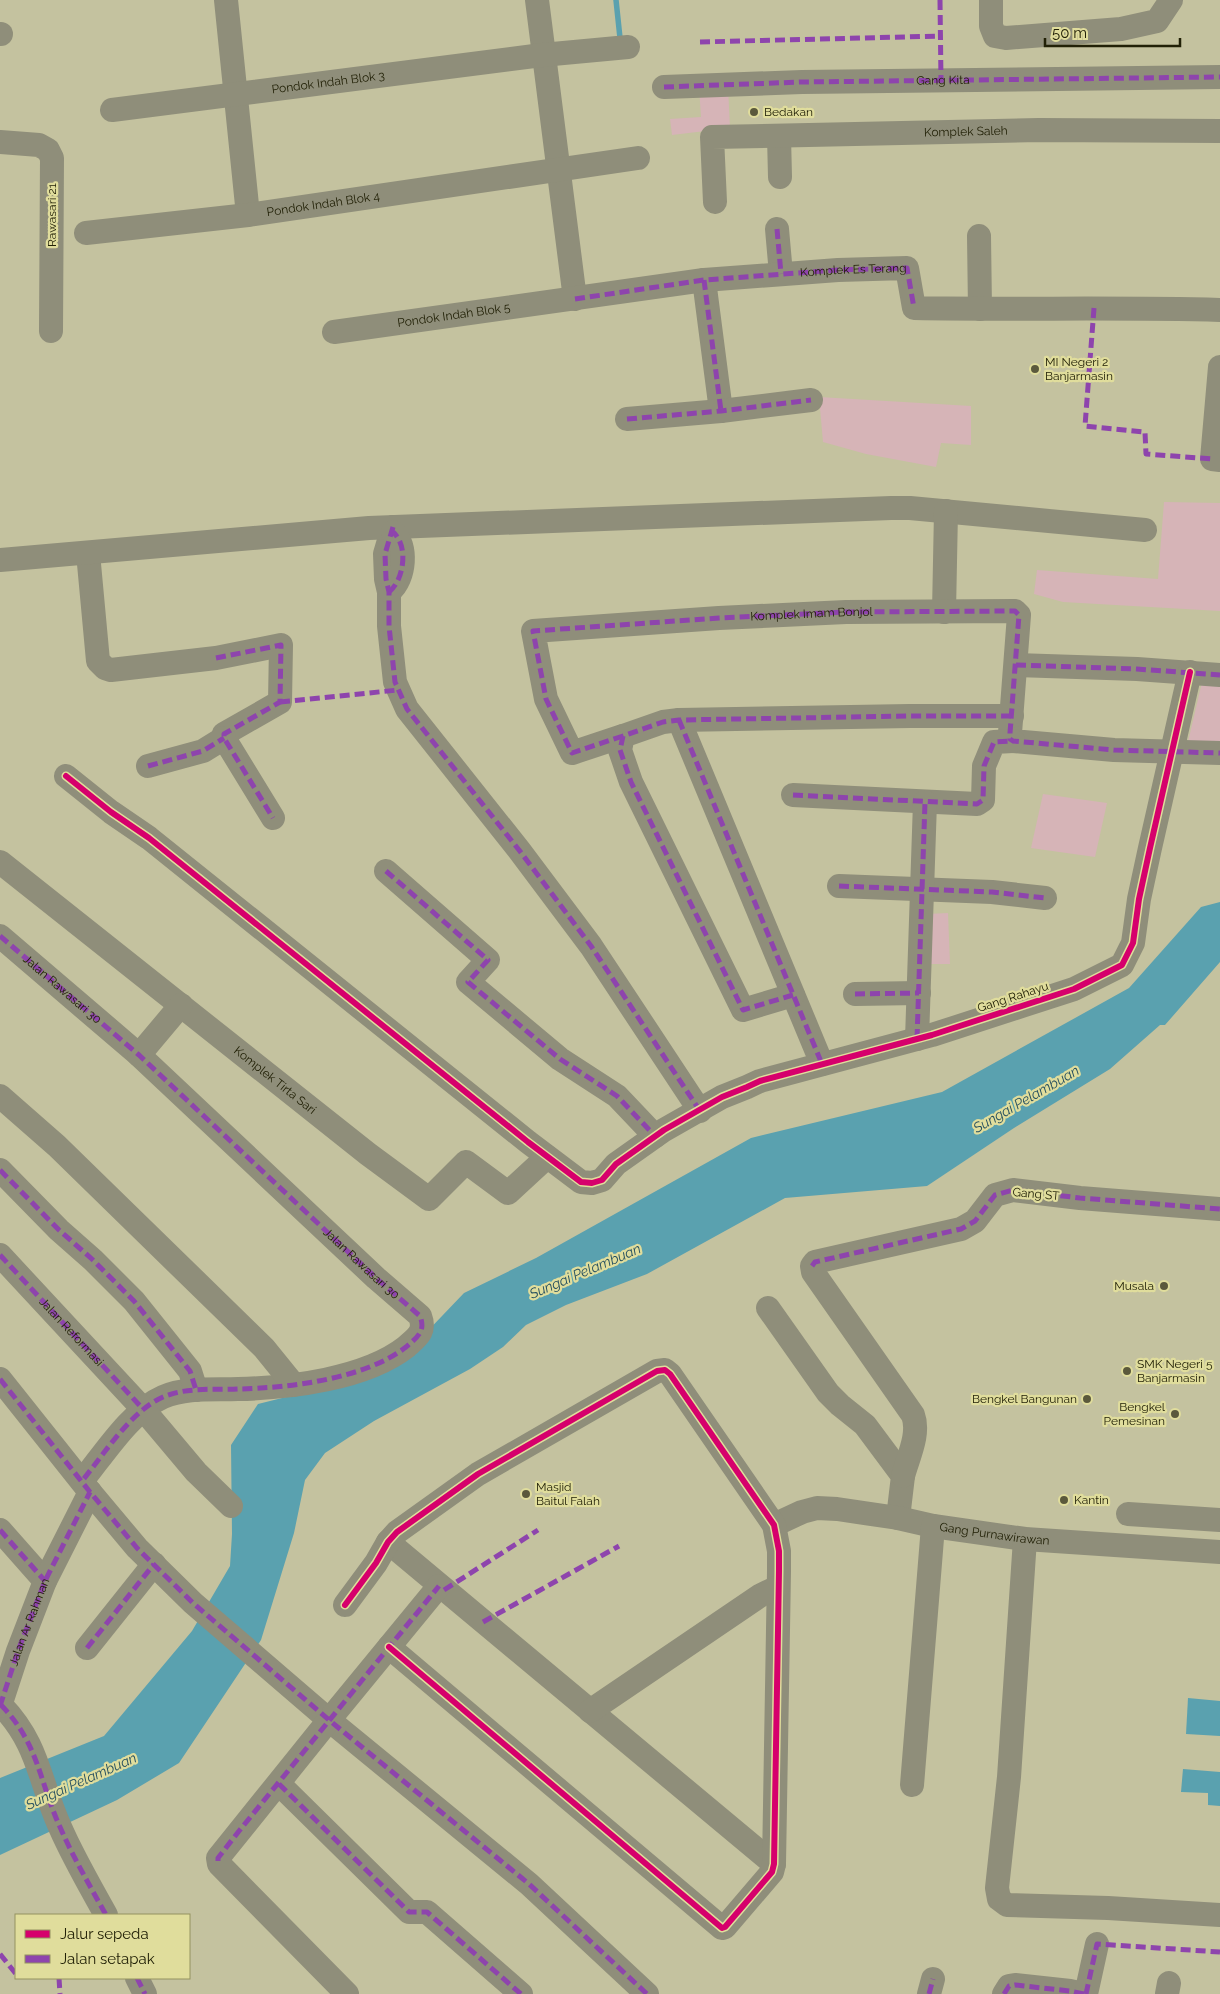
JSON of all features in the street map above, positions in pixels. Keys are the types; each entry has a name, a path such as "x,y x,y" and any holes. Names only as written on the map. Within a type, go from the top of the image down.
{"street":[{"path":"226,0 248,215"},
{"path":"536,0 575,299"},
{"path":"991,0 991,26 995,36 1006,38 1121,29 1157,21 1171,0"},
{"name":"Pondok Indah Blok 3","path":"112,110 542,55 628,47"},
{"name":"Gang Kita","path":"664,87 792,83 1220,77"},
{"name":"Komplek Saleh","path":"715,202 712,137 1039,130 1220,131"},
{"path":"779,136 780,177"},
{"name":"Rawasari 21","path":"0,142 39,145 48,150 52,158 51,331"},
{"name":"Pondok Indah Blok 4","path":"86,233 248,215 638,158"},
{"path":"777,229 781,274"},
{"path":"979,236 980,309"},
{"name":"Komplek Es Terang","path":"575,299 704,280 906,268 914,308 1107,307 1220,310"},
{"path":"704,280 721,411"},
{"name":"Pondok Indah Blok 5","path":"334,332 575,299"},
{"path":"1220,367 1212,459 1220,460"},
{"path":"626,418 721,411 811,400"},
{"path":"0,560 393,530 891,508 946,511 1146,530"},
{"path":"944,612 946,511"},
{"path":"393,530 387,543 385,554 386,579 389,592 389,626 395,682 407,709 519,850 591,946 700,1111"},
{"path":"88,553 98,661 105,668 111,670 216,658 281,644 280,702 224,734 224,738 203,751 148,766"},
{"name":"Komplek Imam Bonjol","path":"623,736 572,753 546,699 533,631 728,617 846,612 1017,612 1019,614 1016,665"},
{"path":"1013,742 1010,739 1010,733 1016,665 1190,672 1220,675"},
{"name":"Gang Rahayu","path":"66,776 111,812 165,850 547,1157 581,1182 592,1183 602,1180 616,1164 655,1136 722,1097 760,1081 917,1039 1074,989 1122,964 1133,943 1141,891 1190,672"},
{"path":"793,995 743,1010 631,782 620,750 623,736 663,722 679,720 1012,716"},
{"path":"679,720 822,1064"},
{"path":"224,738 273,818"},
{"path":"792,795 981,803 984,795 984,766 994,742 1114,750 1220,753"},
{"path":"917,1039 925,802"},
{"name":"Komplek Tirta Sari","path":"0,862 368,1154 429,1199 466,1162 508,1193 547,1157"},
{"path":"386,871 488,960 468,982 560,1059 617,1096 655,1136"},
{"path":"840,886 992,892 1045,898"},
{"name":"Jalan Rawasari 30","path":"0,936 139,1055 420,1316 423,1324 419,1336 403,1349 384,1360 340,1377 263,1389 196,1390 163,1397 143,1409 122,1431 86,1486"},
{"path":"855,994 919,993"},
{"path":"139,1055 181,1005"},
{"path":"0,1096 57,1146 264,1348 294,1385"},
{"path":"0,1170 59,1230 93,1260 134,1301 190,1371 196,1390"},
{"name":"Gang ST","path":"903,1476 916,1432 916,1423 813,1272 812,1266 815,1262 961,1229 980,1216 994,1196 1012,1190 1080,1198 1220,1209"},
{"name":"Jalan Reformasi","path":"0,1255 143,1409 196,1472 231,1506"},
{"path":"768,1308 828,1393 865,1426 903,1476 898,1518"},
{"path":"346,1605 376,1563 388,1542 398,1532 478,1474 661,1370 670,1374 674,1377 774,1525 779,1551 774,1864 768,1878 725,1927 722,1928 389,1647"},
{"path":"0,1379 137,1548 193,1603 329,1720 529,1884 647,1994"},
{"name":"Jalan Ar Rahman","path":"86,1486 45,1581 18,1651 0,1706 20,1728 36,1760 56,1817 105,1914"},
{"name":"Gang Purnawirawan","path":"774,1525 794,1514 818,1508 837,1509 898,1518 933,1526 1025,1539 1220,1552"},
{"path":"1128,1514 1220,1520"},
{"path":"912,1785 933,1526"},
{"path":"0,1530 45,1581"},
{"path":"1025,1539 1009,1778 997,1888 999,1899 1007,1905 1108,1908 1220,1915"},
{"path":"388,1542 774,1864"},
{"path":"87,1648 154,1564"},
{"path":"339,1991 218,1861 218,1858 439,1586"},
{"path":"590,1711 761,1595 778,1587"},
{"path":"279,1784 409,1912 427,1912 521,1994"},
{"path":"1004,1994 1009,1986 1015,1985 1070,1990 1085,1994 1097,1944"},
{"path":"138,1979 146,1994"}],"shaded area":[{"path":"728,86 730,128 672,135 670,119 701,117 699,87"},
{"path":"819,397 971,406 971,445 941,443 936,467 866,454 823,442"},
{"path":"1164,502 1220,503 1220,611 1063,602 1034,594 1037,570 1158,579"},
{"path":"1203,678 1220,680 1220,747 1187,746"},
{"path":"1043,794 1107,803 1095,857 1031,848"},
{"path":"948,913 950,964 926,964 927,914"}],"water":[{"name":"Sungai Pelambuan","path":"1220,902 1220,962 1165,1025 1160,1025 1110,1069 1014,1128 927,1186 785,1198 647,1274 566,1305 526,1325 503,1347 470,1369 374,1421 325,1453 305,1480 294,1533 261,1640 179,1763 117,1800 0,1855 0,1778 104,1736 192,1631 230,1566 232,1534 231,1445 258,1404 294,1395 420,1339 464,1293 536,1258 751,1138 942,1092 1129,988 1201,907"},
{"path":"1188,1698 1220,1701 1220,1736 1186,1734"},
{"path":"1183,1769 1220,1772 1220,1806 1208,1805 1208,1793 1181,1792"}],"waterway":[{"path":"616,0 620,38"}],"marked path":[{"path":"940,0 941,81"},
{"path":"700,42 940,36"},
{"path":"664,87 802,82 1220,77"},
{"path":"777,229 781,274"},
{"path":"575,299 704,280 838,270 907,268 914,308"},
{"path":"704,280 721,411"},
{"path":"1094,308 1085,426 1145,432 1146,454 1212,459"},
{"path":"627,419 721,411 811,400"},
{"path":"393,527 385,554 386,579 389,592 389,626 395,682 407,709 519,850 591,946 700,1111"},
{"path":"389,592 398,580 403,563 401,546 393,532"},
{"path":"623,736 572,753 546,699 533,631 719,618 846,612 1015,611 1019,615 1010,739 1013,741 1114,750 1220,753"},
{"path":"216,658 281,645 280,702 224,734 224,738 273,818"},
{"path":"1016,665 1137,669 1220,675"},
{"path":"280,702 398,690"},
{"path":"793,995 743,1010 631,782 620,750 623,736 663,722 679,720 1012,716"},
{"path":"679,720 822,1064"},
{"path":"148,766 203,751 224,738"},
{"path":"793,795 977,804 983,800 984,766 994,742 1013,741"},
{"path":"917,1039 925,802"},
{"path":"386,871 488,960 468,982 560,1059 617,1096 655,1136"},
{"path":"839,886 992,892 1045,898"},
{"path":"0,936 139,1055 376,1278 420,1316 422,1322 419,1334 406,1347 370,1367 348,1374 326,1380 280,1387 191,1390 163,1397 140,1412 129,1423 82,1481"},
{"path":"855,994 919,993"},
{"path":"0,1170 59,1230 93,1260 134,1301 190,1371 196,1390"},
{"path":"812,1266 815,1262 961,1229 975,1221 995,1195 1013,1190 1080,1198 1220,1209"},
{"path":"0,1255 143,1409"},
{"path":"0,1379 137,1548 193,1603 329,1720 529,1884 647,1994"},
{"path":"0,1706 18,1651 45,1581 90,1492"},
{"path":"0,1530 45,1581"},
{"path":"444,1590 538,1530"},
{"path":"483,1622 619,1546"},
{"path":"87,1648 154,1564"},
{"path":"218,1861 218,1858 239,1831 439,1586"},
{"path":"1,1705 14,1720 31,1749 65,1838 105,1914"},
{"path":"279,1784 409,1912 427,1912 521,1994"},
{"path":"1086,1994 1097,1944 1220,1952"},
{"path":"0,1954 15,1973"},
{"path":"59,1979 60,1994"},
{"path":"138,1979 145,1994"},
{"path":"929,1994 933,1979"},
{"path":"1004,1994 1009,1986 1015,1985 1084,1994"}],"cycle path":[{"path":"66,776 111,812 149,838 528,1142 581,1182 592,1183 602,1180 616,1164 664,1130 722,1097 760,1081 932,1035 1074,989 1122,965 1133,943 1139,899 1190,672"},
{"path":"345,1605 376,1563 388,1542 397,1532 478,1474 657,1371 665,1370 670,1374 774,1525 779,1551 779,1571 774,1864 772,1872 725,1927 722,1928 389,1647"}],"place":[{"name":"Bedakan","path":"754,112"},
{"name":"MI Negeri 2 Banjarmasin","path":"1035,369"},
{"name":"Musala","path":"1164,1286"},
{"name":"SMK Negeri 5 Banjarmasin","path":"1127,1371"},
{"name":"Bengkel Bangunan","path":"1087,1399"},
{"name":"Bengkel Pemesinan","path":"1175,1414"},
{"name":"Masjid Baitul Falah","path":"526,1494"},
{"name":"Kantin","path":"1064,1500"}]}
